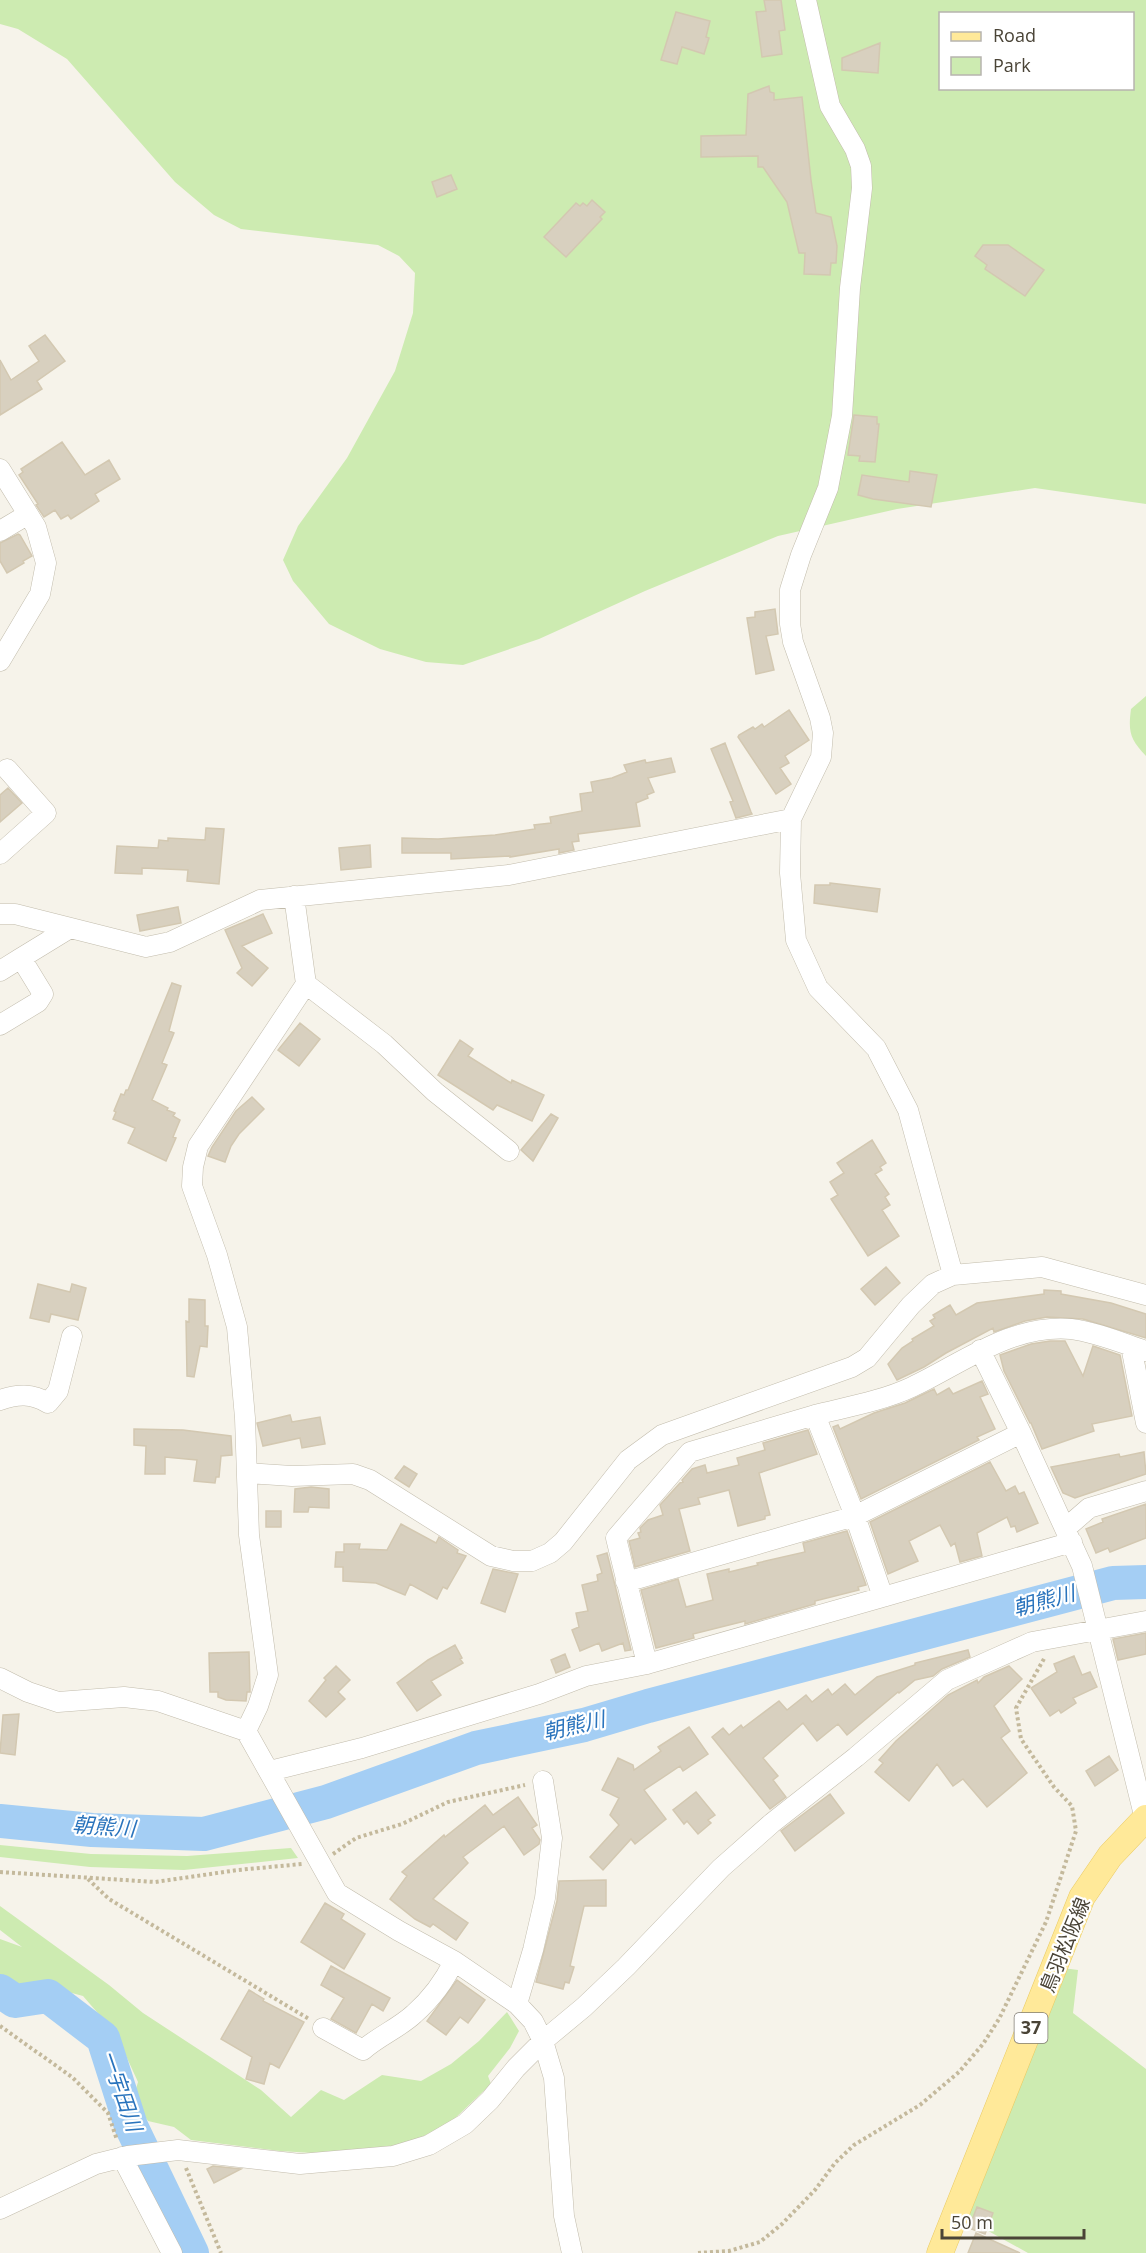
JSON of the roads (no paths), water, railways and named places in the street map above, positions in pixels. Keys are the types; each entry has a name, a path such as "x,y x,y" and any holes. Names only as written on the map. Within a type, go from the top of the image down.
{"main road":[{"name":"鳥羽松阪線","path":"940,2253 1082,1897 1110,1856 1145,1819"}],"street":[{"path":"806,0 830,106 855,149 861,166 862,188 850,288 842,416 828,488 801,555 790,590 790,624 793,642 823,732 821,758 792,819 790,873 796,940 818,988 876,1048 908,1110 953,1275"},
{"path":"0,469 36,527 46,563 40,594 0,662"},
{"path":"0,531 27,515"},
{"path":"0,854 46,813 2,768"},
{"path":"0,914 15,914 146,947 170,942 260,900 509,875 792,819"},
{"path":"246,1731 258,1706 268,1675 249,1535 237,1328 217,1255 192,1186 193,1167 198,1146 306,984 294,896"},
{"path":"0,970 70,928"},
{"path":"0,1025 38,1002 43,994 21,958"},
{"path":"306,984 384,1044 435,1092 509,1151"},
{"path":"247,1473 292,1476 353,1474 370,1480 491,1556 513,1561 532,1561 550,1553 563,1542 628,1460 662,1434 852,1367 867,1358 911,1305 933,1284 953,1275 1042,1268 1146,1295"},
{"path":"647,1665 616,1538 690,1452 911,1388 1000,1341 1023,1334 1070,1329 1138,1348 1146,1424"},
{"path":"0,1400 19,1395 38,1397 48,1403 58,1391 72,1336"},
{"path":"980,1350 1082,1566 1145,1819"},
{"path":"794,1389 810,1416 855,1516 883,1597"},
{"path":"626,1582 855,1516 1021,1433"},
{"path":"270,1771 373,1745 539,1694 586,1676 647,1665 883,1597 1069,1535 1089,1508 1146,1491"},
{"path":"0,2209 96,2164 125,2157 173,2151 300,2164 393,2156 429,2145 465,2124 543,2041 584,2007 617,1975 721,1868 772,1823 856,1757 947,1680 1032,1642 1098,1628 1146,1621"},
{"path":"0,1678 28,1692 58,1702 123,1697 158,1701 246,1731 338,1893 399,1931 454,1961 517,2004 533,2021 543,2041 554,2078 564,2216 572,2253"},
{"path":"517,2004 545,1898 552,1838 543,1780"},
{"path":"323,2028 363,2050 413,2015 444,1981 454,1961"},
{"path":"125,2157 172,2253"}],"waterway":[{"name":"朝熊川","path":"0,1821 92,1830 204,1834 326,1802 476,1748 584,1725 1113,1583 1146,1582"},
{"name":"一宇田川","path":"0,1991 15,2001 48,1996 103,2038 131,2126 192,2253"}]}
